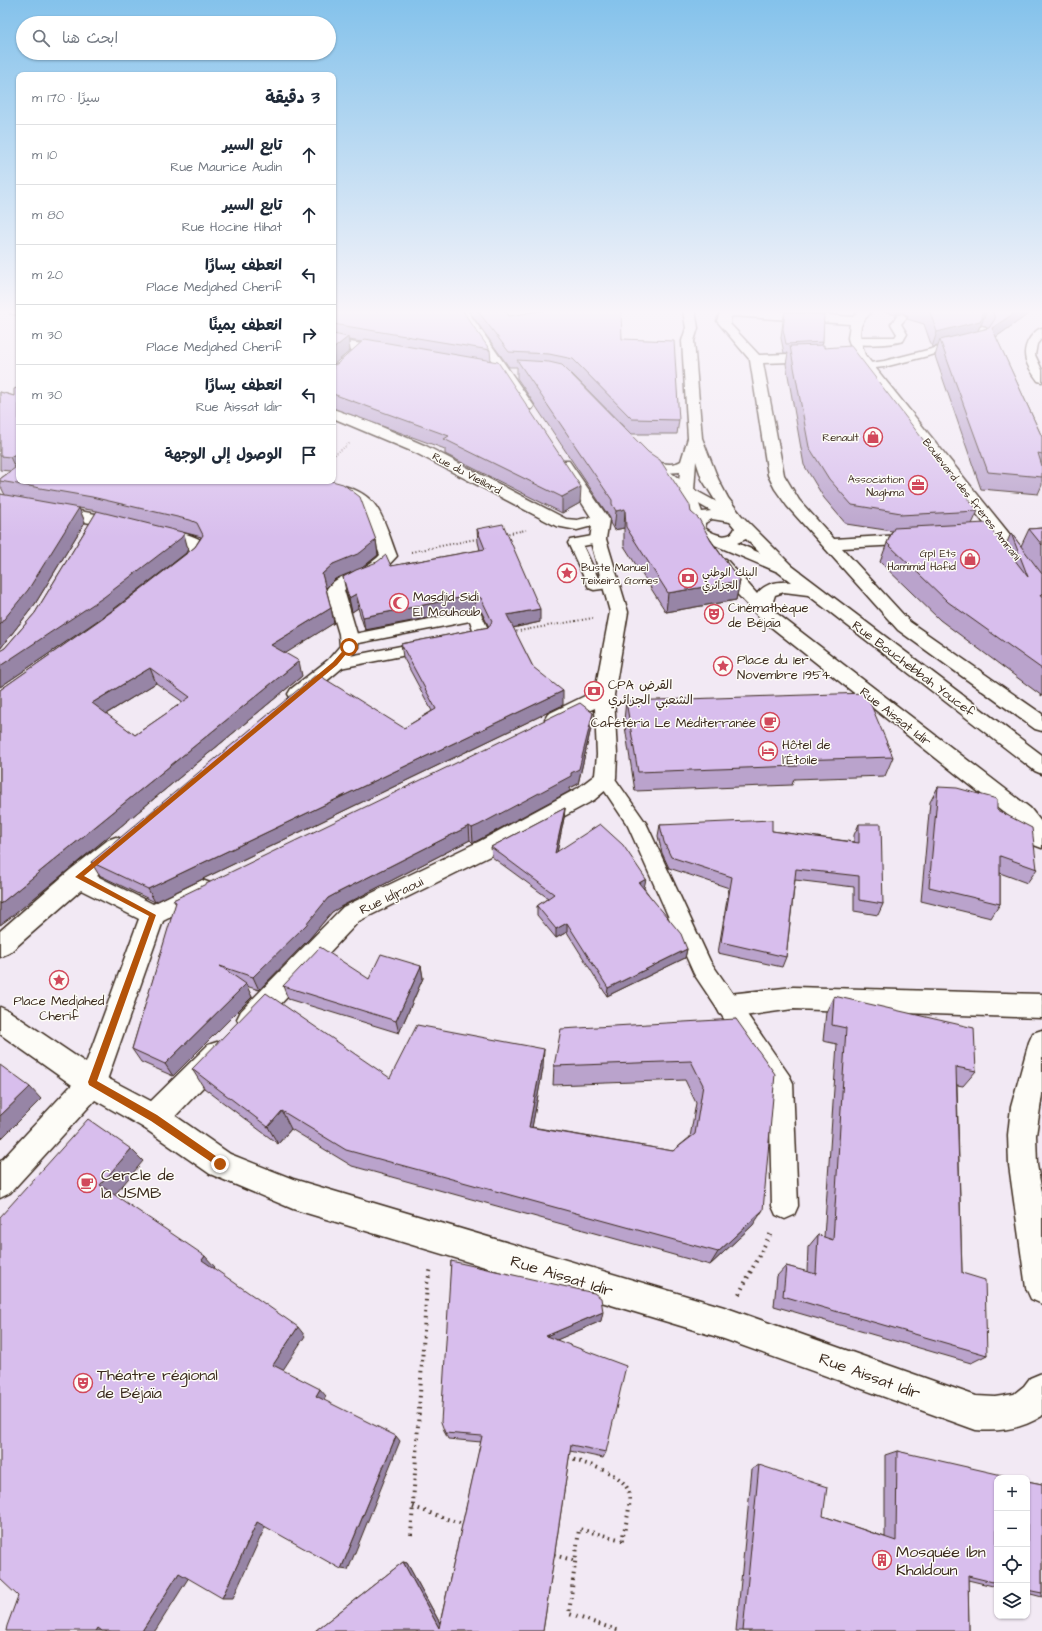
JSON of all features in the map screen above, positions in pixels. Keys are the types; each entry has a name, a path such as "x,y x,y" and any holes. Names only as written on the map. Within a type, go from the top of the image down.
{"street":[{"path":"519,386 534,417"},
{"name":"Rue Bouchebbah Youcef","path":"691,386 695,438 710,479 737,530 786,570"},
{"path":"761,386 776,475 793,503 904,626 1042,724"},
{"name":"Boulevard des frères Amrani","path":"882,386 993,534 1042,591"},
{"name":"Rue du Vieillard","path":"336,414 372,427 433,454 562,523 577,525 601,519"},
{"name":"Rue Bouchebbah Youcef","path":"695,438 688,463 686,491 698,521 697,530 711,539 737,530"},
{"path":"554,449 601,519 598,539 619,612 604,695 607,755 605,778"},
{"path":"642,455 652,466 686,491"},
{"path":"652,466 673,469 688,463"},
{"path":"286,704 335,664 349,647 349,640 335,590 343,582 370,572 382,564 389,556 370,509 352,494 317,484"},
{"name":"Rue Bouchebbah Youcef","path":"686,491 786,570 1042,766"},
{"path":"0,501 93,525 138,528 194,542 198,549 193,557 166,577"},
{"path":"698,521 708,515 737,530 747,595"},
{"path":"830,544 931,538"},
{"name":"Rue Aissat Idir","path":"711,539 711,549 727,573 767,615 1022,814 1042,839"},
{"path":"767,615 762,603 763,597 767,592 785,586 795,586 815,592"},
{"path":"534,729 604,695"},
{"name":"Rue Idjraoui","path":"154,1118 351,914 488,847 586,794 605,778"},
{"path":"0,946 133,831"},
{"path":"78,877 153,915"},
{"path":"0,1183 92,1082 153,915 222,880"},
{"path":"728,1006 793,998 1042,1006"},
{"path":"0,1019 92,1082"},
{"path":"1042,1042 1026,1107 1022,1135 1023,1165 1042,1288"},
{"name":"Rue Aissat Idir","path":"92,1082 154,1118 220,1164 293,1194 724,1323 976,1413 1000,1415 1021,1410 1038,1398 1042,1390"}],"lane":[{"path":"598,539 575,543 594,585 611,584"},
{"path":"335,664 483,635 475,615 349,640"},
{"path":"605,778 636,823 702,967 781,1083 785,1206"}],"path":[{"path":"499,535 562,523"},
{"path":"389,556 483,538"},
{"path":"483,635 497,632 506,633 619,612"},
{"path":"724,1323 785,1206"},
{"path":"411,1535 427,1284 439,1238"},
{"path":"568,1458 617,1476 625,1483 629,1494 622,1540 579,1529 569,1614 620,1631"},
{"path":"412,1507 465,1525"},
{"path":"554,1555 576,1561"}],"building":[{"path":"336,386 514,386 581,487 562,497 444,439 449,436 336,395"},
{"path":"535,386 583,386 648,452 660,460 690,506 691,512 699,519 711,541 740,581 668,593 626,527 625,509 616,511 612,504 612,500"},
{"path":"600,386 677,386 679,420 632,419"},
{"path":"798,386 882,386 978,511 900,515 901,513 852,505 829,479 809,447"},
{"path":"957,386 1019,386 1042,437 1042,454 1038,453 1042,466 1042,477 988,472"},
{"path":"16,388 16,454 10,457 0,456 0,392 14,396 14,389"},
{"path":"16,467 16,484 0,481 0,479"},
{"path":"336,482 343,484 360,497 376,540 360,553 333,564 322,574 331,608 271,645 299,661 0,904 0,690 118,607 195,547 203,535 197,523 190,520 92,497 17,484 336,484","holes":["150,668 190,697 135,735 92,703"]},
{"path":"0,494 79,508 28,590 0,624"},
{"path":"97,511 182,532 184,534 181,538 104,597 0,666 0,651 5,648 35,613"},
{"path":"986,523 1028,577 1011,533 1042,574 1042,595 1040,595 1042,598 1042,669 948,602 887,543 894,528"},
{"path":"503,524 540,609 507,615 533,667 563,691 148,889 91,862 317,674 404,728 436,709 401,644 489,627 492,621 481,598 474,595 363,617 356,594 349,598 343,577 377,562 386,555 391,566 485,549 477,529"},
{"path":"1042,528 1042,545 1029,529"},
{"path":"866,693 893,757 796,760 798,766 638,772 626,701"},
{"path":"580,703 593,713 579,769 571,773 571,776 479,825 472,828 469,826 328,898 306,925 253,977 220,966 246,984 165,1064 132,1049 176,902 173,900"},
{"path":"938,787 957,788 997,799 997,810 1032,828 1037,869 1000,856 1000,904 929,887"},
{"path":"565,808 555,853 600,824 623,845 646,879 639,883 681,934 687,949 608,988 567,923 556,929 537,906 554,894 491,847"},
{"path":"772,820 772,831 859,843 859,824 881,824 883,904 859,900 859,876 796,869 786,957 721,942 732,877 671,857 664,842 660,825"},
{"path":"320,947 369,979 381,954 421,966 396,1021 283,986"},
{"path":"266,993 390,1078 417,1025 544,1049 529,1127 673,1151 695,1134 703,1085 691,1061 554,1066 561,1029 736,1019 775,1074 763,1210 718,1252 346,1150 282,1111 268,1127 192,1069"},
{"path":"834,996 974,1028 976,1071 956,1067 962,1273 985,1280 987,1355 783,1296 786,1266 816,1274 818,1235 833,1240 846,1028 832,1025"},
{"path":"0,1065 30,1087 0,1116"},
{"path":"88,1119 131,1149 100,1185 205,1256 202,1260 298,1327 273,1365 320,1389 316,1396 396,1436 341,1569 257,1522 222,1598 179,1573 142,1631 102,1631 98,1628 96,1631 6,1631 18,1596 0,1579 0,1217"},
{"path":"451,1261 594,1293 601,1298 603,1312 546,1336 626,1366 606,1452 571,1445 543,1631 315,1631 403,1562 439,1628 482,1436 445,1433 441,1422"},
{"path":"897,1451 1002,1475 994,1475 994,1582 968,1576 969,1631 743,1631 759,1465 827,1487 823,1516 896,1541"},
{"path":"1030,1482 1042,1484 1042,1593 1030,1591"}],"place":[{"name":"Renault","path":"873,437"},
{"name":"Association Naghma","path":"918,485"},
{"name":"Gpl Ets Hamimid Hafid","path":"970,559"},
{"name":"Buste Manuel Teixeira Gomes","path":"567,573"},
{"name":"البنك الوطني الجزائري","path":"688,578"},
{"name":"Masdjid Sidi El Mouhoub","path":"399,603"},
{"name":"Cinémathèque de Béjaïa","path":"714,614"},
{"name":"Place du 1er Novembre 1954","path":"723,666"},
{"name":"CPA القرض الشعبي الجزائري","path":"594,691"},
{"name":"Cafétéria Le Méditerranée","path":"770,722"},
{"name":"Hôtel de l'Étoile","path":"768,751"},
{"name":"Place Medjahed Cherif","path":"59,980"},
{"name":"Cercle de la JSMB","path":"87,1183"},
{"name":"Théatre régional de Béjaïa","path":"83,1383"},
{"name":"Mosquée Ibn Khaldoun","path":"882,1560"}],"route":[{"path":"220,1164 154,1118 92,1082 153,915 78,877 335,664 345,654 349,647"}]}
